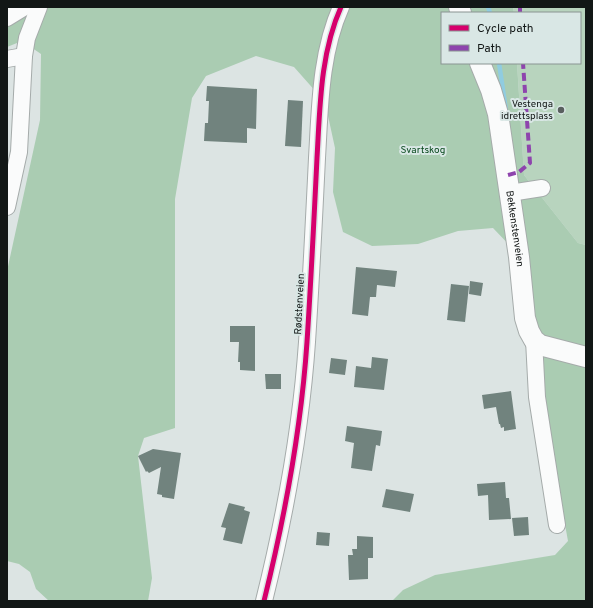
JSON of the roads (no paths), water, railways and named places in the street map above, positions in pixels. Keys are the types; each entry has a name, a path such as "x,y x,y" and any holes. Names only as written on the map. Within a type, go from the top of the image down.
{"main road":[{"name":"Bekkenstenveien","path":"480,64 491,90 498,114 519,257 525,318 534,340"},
{"path":"534,340 540,345 586,357"}],"street":[{"path":"7,18 24,7"},
{"path":"7,207 19,152 24,56 27,38 39,7"},
{"name":"Rødstenveien","path":"264,601 279,539 298,430 307,342 322,86 329,38 340,7"},
{"path":"7,59 24,56"},
{"path":"510,193 542,188"},
{"path":"534,340 537,397 557,525"}],"waterway":[{"path":"488,7 490,12"},
{"path":"499,64 506,110"}],"place":[{"name":"Vestenga idrettsplass","path":"561,110"}],"park label":[{"name":"Svartskog","path":"423,150"}]}
